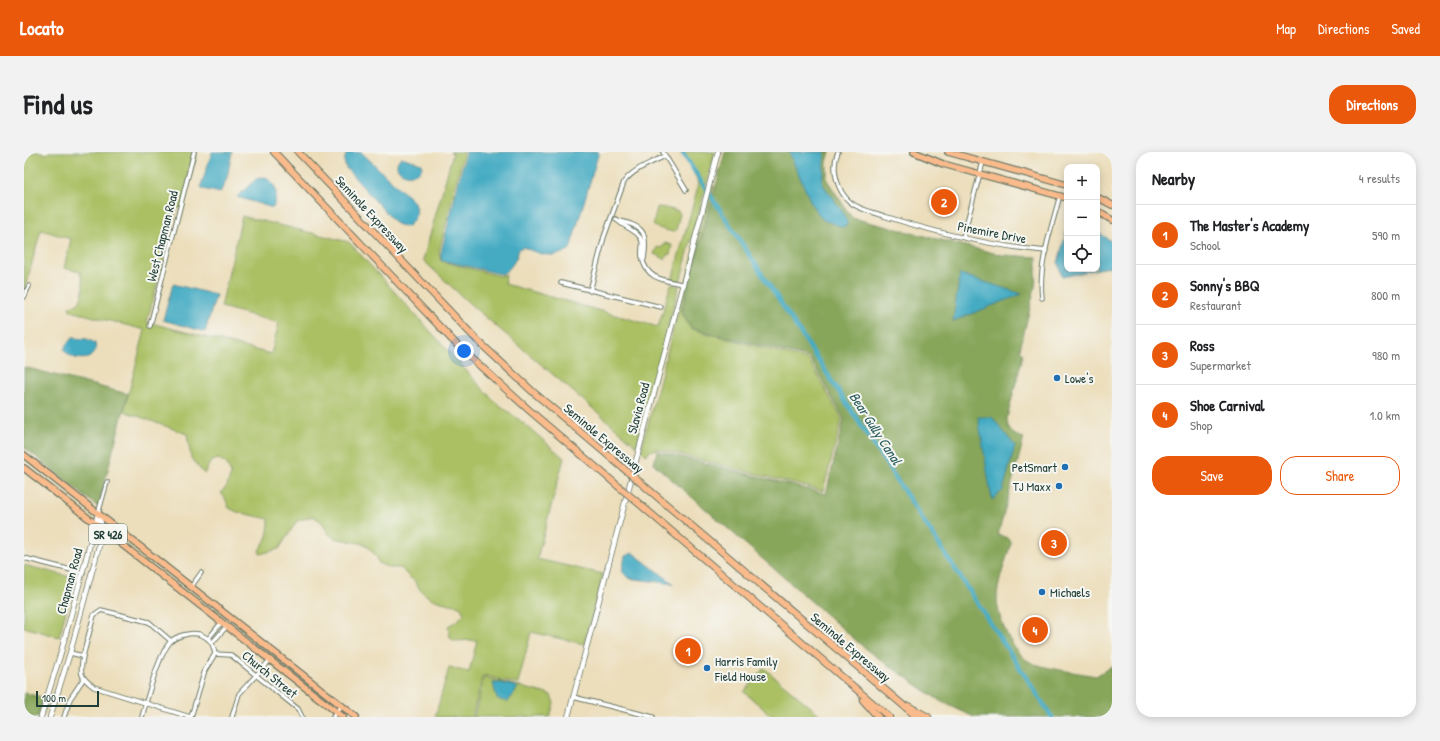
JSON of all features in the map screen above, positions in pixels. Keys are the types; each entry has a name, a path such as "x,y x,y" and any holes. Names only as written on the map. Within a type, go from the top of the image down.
{"highway":[{"name":"Seminole Expressway","path":"274,152 458,346 529,410 889,717"},
{"name":"Seminole Expressway","path":"298,152 477,340 532,391 917,717"},
{"path":"849,684 878,717"},
{"path":"891,695 928,717"}],"main road":[{"path":"914,152 943,164 1064,197"},
{"path":"948,152 1064,184"},
{"path":"1100,199 1112,206"},
{"path":"1100,212 1112,218"},
{"name":"SR 426","path":"24,455 356,717"},
{"name":"SR 426","path":"24,468 343,717"}],"street":[{"name":"West Chapman Road","path":"150,326 194,152"},
{"name":"Slavia Road","path":"568,717 718,152"},
{"name":"Pinemire Drive","path":"838,152 835,164 838,183 842,194 851,203 905,223 997,246 1046,250"},
{"path":"590,291 604,237 628,176 664,154 686,190"},
{"path":"963,237 983,162"},
{"path":"1042,298 1040,284 1046,250 1060,195"},
{"path":"611,218 636,225 644,234 646,244 644,262"},
{"path":"616,220 639,236 642,242 644,262 652,275 660,280 682,284"},
{"path":"561,283 661,307"},
{"path":"24,298 29,286"},
{"path":"103,530 98,514 107,482"},
{"name":"Chapman Road","path":"41,717 83,572 98,514"},
{"name":"Chapman Road","path":"50,717 70,653 103,530"},
{"path":"24,558 83,572"},
{"path":"191,587 201,573"},
{"path":"142,717 146,702 164,651 171,641 194,633 208,639 212,643 214,654 205,670 190,717 146,702 94,686 84,678 80,673 94,615 101,610 149,622 171,641"},
{"path":"208,639 221,623"},
{"path":"212,643 226,627"},
{"path":"70,653 83,656"},
{"name":"Church Street","path":"214,654 231,655 298,709 302,717"},
{"path":"232,717 239,694 270,660"},
{"path":"64,717 70,699 84,678"},
{"path":"573,697 653,717"},
{"path":"333,717 342,705"}],"green space":[{"path":"24,152 42,152 46,154 49,152 197,152 182,209 177,208 147,322 271,354 279,323 221,307 242,216 349,242 493,400 521,421 564,458 537,559 603,574 584,644 531,632 518,684 483,675 472,717 435,717 449,668 469,672 477,640 454,641 450,637 448,626 457,621 464,614 460,606 439,601 427,596 422,592 414,580 401,568 389,568 379,563 376,556 365,544 334,538 328,533 322,522 313,516 297,521 279,549 260,554 259,550 267,536 269,519 237,512 229,508 221,493 227,486 231,474 227,464 219,459 211,461 204,474 191,458 187,434 124,411 145,330 71,311 69,306 78,304 82,296 83,288 80,272 64,268 71,239 41,230 24,292"},
{"path":"450,152 464,152 439,252 441,261 500,276 506,274 505,284 658,327 671,284 679,286 637,446 470,304 423,260 453,153"},
{"path":"682,152 715,152 680,282 672,280 699,183"},
{"path":"725,152 830,152 827,162 827,180 852,218 1002,255 1037,257 1035,287 1020,349 1023,355 1007,418 1009,429 1013,434 1024,438 998,535 1008,538 1011,543 998,588 998,608 1007,635 1017,651 1023,658 1030,662 1052,668 1096,676 1112,666 1112,717 974,717 940,701 868,651 654,464 657,451 826,494 844,419 810,358 691,328 682,311"},
{"path":"712,184 714,186 681,312 691,329 809,360 842,419 823,491 658,449 652,450 646,455 641,450"},
{"path":"660,207 678,211 680,214 676,230 673,232 655,227 653,225 657,208"},
{"path":"664,243 672,245 670,254 668,254 665,259 654,254 657,247 662,248"},
{"path":"24,367 128,394 98,507 24,447"},
{"path":"24,565 75,578 59,637 24,627"},
{"path":"764,668 819,714 816,717 773,717 744,692"},
{"path":"484,677 551,695 554,703 550,717 474,717"},
{"path":"24,693 42,697 45,696 38,717 24,717"}],"water":[{"path":"212,152 232,152 227,178 220,193 203,189 201,186"},
{"path":"347,152 362,153 414,202 416,213 414,220 409,225 406,227 396,224 346,168 344,161"},
{"path":"466,152 599,152 570,249 558,254 546,255 523,247 519,249 515,261 501,274 441,260 441,253"},
{"path":"789,152 825,152 822,183 842,211 848,224 843,227 823,220 812,205"},
{"path":"401,157 421,163 422,168 413,174 403,173 397,167"},
{"path":"265,177 275,187 276,194 273,208 237,197 256,179"},
{"path":"1100,233 1112,242 1112,266 1100,269"},
{"path":"1064,240 1064,272 1085,272 1062,277 1058,263"},
{"path":"960,274 1022,294 953,321"},
{"path":"173,284 216,295 205,332 163,320"},
{"path":"73,338 87,339 95,343 96,350 89,358 82,359 72,357 64,350 67,343"},
{"path":"978,417 992,417 1015,446 1003,490 992,500"},
{"path":"633,553 674,584 628,578 622,571 625,556"},
{"path":"493,683 502,683 518,687 508,702 497,699"}],"waterway":[{"name":"Bear Gully Canal","path":"682,152 1052,717"}],"place":[{"name":"Sonny's BBQ","path":"944,202"},
{"name":"Lowe's","path":"1057,378"},
{"name":"PetSmart","path":"1065,467"},
{"name":"TJ Maxx","path":"1059,486"},
{"name":"Ross","path":"1054,543"},
{"name":"Michaels","path":"1042,592"},
{"name":"Shoe Carnival","path":"1035,630"},
{"name":"The Master's Academy","path":"688,651"},
{"name":"Harris Family Field House","path":"707,668"}]}
